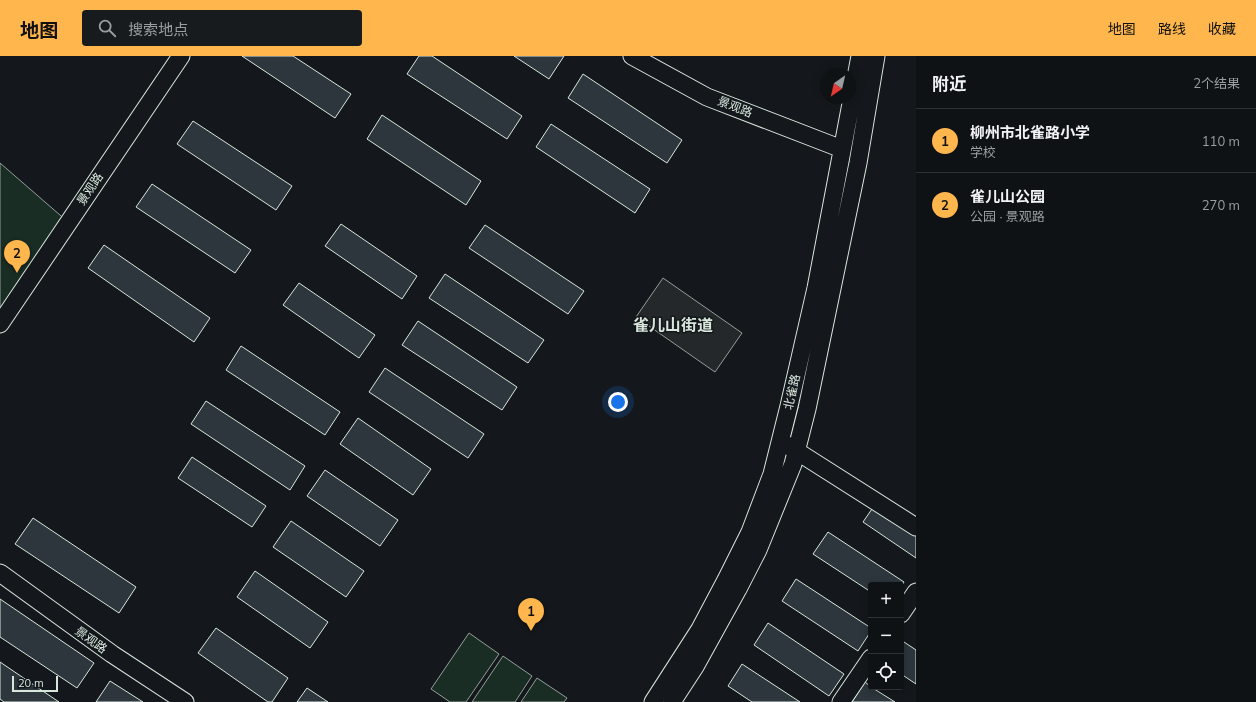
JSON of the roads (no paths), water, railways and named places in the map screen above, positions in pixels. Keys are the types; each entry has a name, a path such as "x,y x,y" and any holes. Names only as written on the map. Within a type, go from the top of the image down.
{"street":[{"name":"景观路","path":"0,324 181,56"},
{"name":"景观路","path":"632,56 707,97 842,149"},
{"name":"北雀路","path":"653,702 700,629 726,580 750,532 772,474 816,288 860,56"},
{"name":"北雀路","path":"672,702 696,665 758,550 790,471 806,409 858,162 876,56"},
{"path":"780,441 916,527"},
{"name":"景观路","path":"0,573 112,654 185,702"},
{"path":"904,610 916,592"},
{"path":"841,702 868,662"}],"place":[{"name":"雀儿山公园","path":"17,273"},
{"name":"柳州市北雀路小学","path":"531,631"}],"district":[{"name":"雀儿山街道","path":"673,325"}]}
